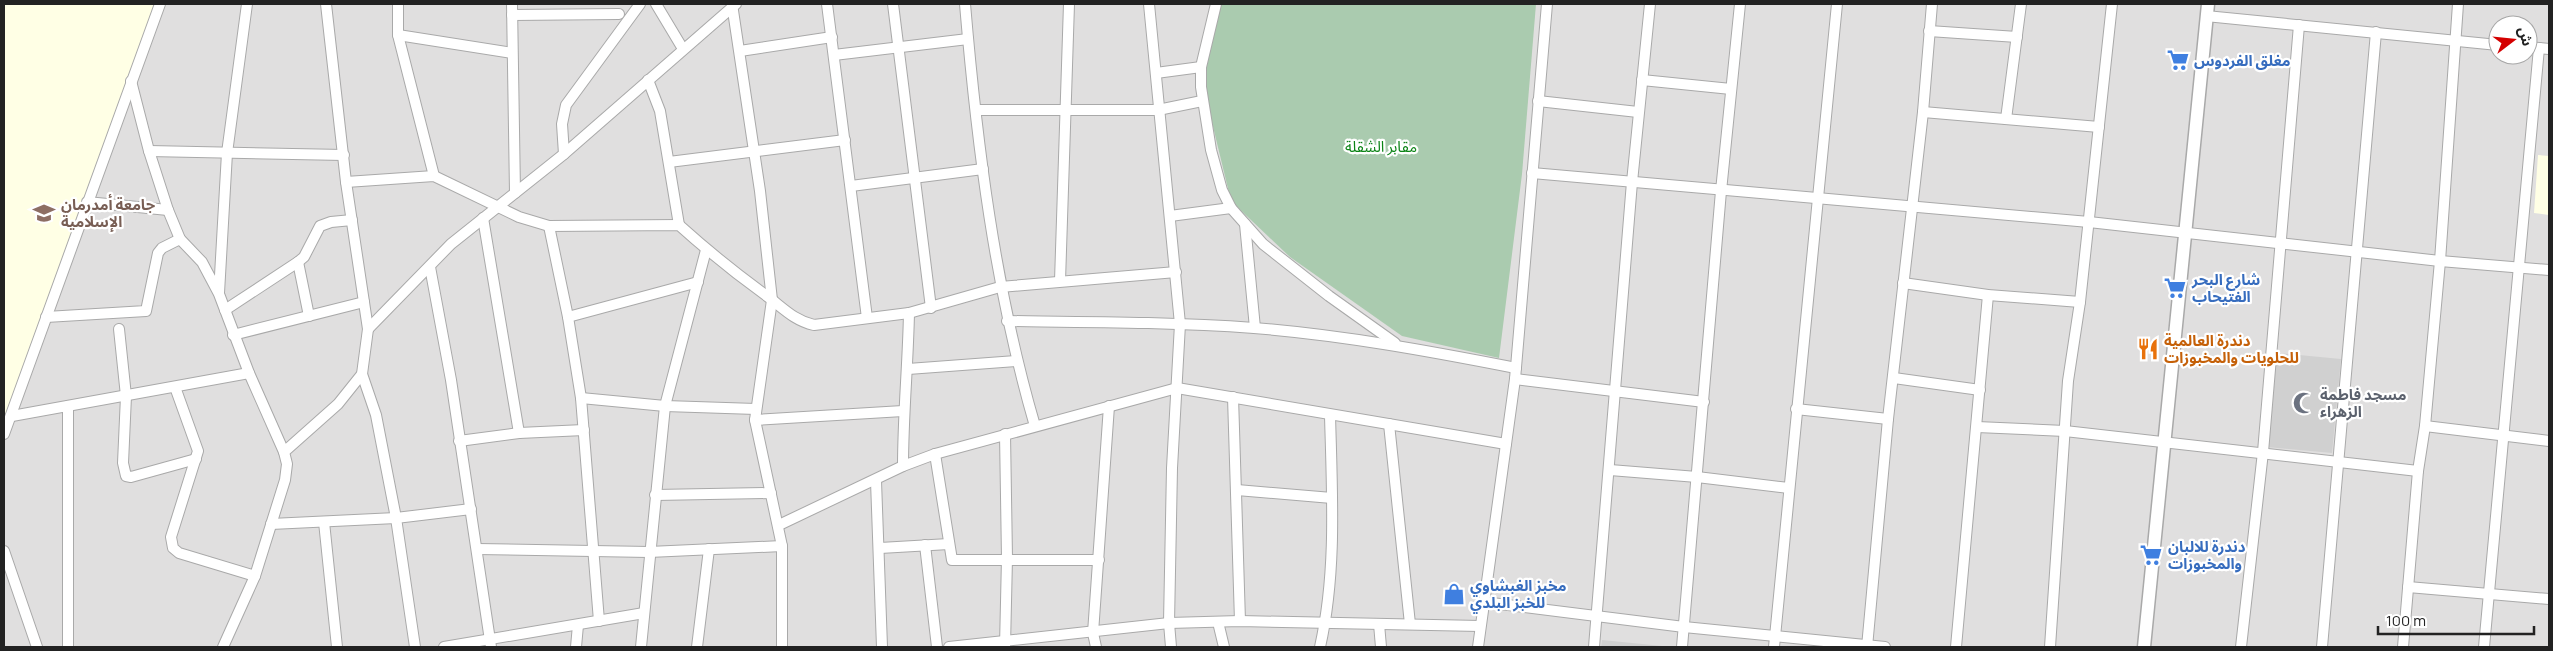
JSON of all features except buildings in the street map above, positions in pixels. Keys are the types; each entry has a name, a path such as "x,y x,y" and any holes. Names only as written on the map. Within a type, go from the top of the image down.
{"street":[{"path":"4,434 12,416 130,80 160,4"},
{"path":"219,294 227,153 247,4"},
{"path":"326,4 346,182 368,329 362,374 376,415 396,518 415,647"},
{"path":"398,4 398,35 434,176"},
{"path":"512,4 515,194"},
{"path":"614,4 622,19"},
{"path":"564,154 562,124 566,104 622,19 640,4"},
{"path":"656,4 682,49"},
{"path":"827,4 868,318"},
{"path":"893,4 931,308"},
{"path":"965,4 983,169 1000,286 1016,360 1034,426"},
{"path":"1060,281 1064,111 1069,4"},
{"path":"1150,4 1158,110 1180,324 1172,468 1169,623 1171,647"},
{"path":"1216,4 1201,67 1202,100 1211,150 1222,190 1231,208 1263,244 1329,296 1398,344"},
{"path":"1478,647 1515,379 1548,4"},
{"path":"1594,647 1617,391 1638,112 1650,4"},
{"path":"1682,647 1721,191 1740,4"},
{"path":"1774,647 1836,4"},
{"path":"1868,646 1888,419 1923,112 1932,4"},
{"path":"2006,119 2021,4"},
{"path":"2050,647 2068,381 2080,302 2112,4"},
{"path":"2403,647 2418,471 2425,426 2440,261 2458,4"},
{"path":"368,329 451,244 564,154 733,5"},
{"path":"733,5 754,151 772,300 755,420 782,546 782,647"},
{"path":"2144,647 2207,10 2299,25 2488,44"},
{"path":"512,16 622,19"},
{"path":"2241,647 2263,452 2299,25"},
{"path":"1929,32 2017,38"},
{"path":"2322,647 2340,461 2356,250 2376,32"},
{"path":"398,35 512,53"},
{"path":"740,51 832,37"},
{"path":"834,55 968,39"},
{"path":"2484,647 2539,48"},
{"path":"1156,73 1201,67"},
{"path":"130,80 149,152 168,210 180,239 202,262 219,294 233,335 284,452 287,464 285,480 255,576 223,647"},
{"path":"648,80 656,98 680,226 706,250 800,321 814,326 910,312 931,308 1000,286 1176,272"},
{"path":"1642,80 1732,89"},
{"path":"977,110 1158,110 1202,100"},
{"path":"1538,101 1638,112"},
{"path":"1923,112 2099,128"},
{"path":"669,162 845,140"},
{"path":"149,152 344,155"},
{"path":"851,186 983,169"},
{"path":"1532,173 2089,222 2185,234 2356,250 2440,261 2519,266 2549,270"},
{"path":"346,182 434,176 531,222 549,226 680,226"},
{"path":"87,202 168,210"},
{"path":"1170,216 1231,208"},
{"path":"483,218 519,433"},
{"path":"225,310 304,257 320,226 331,222 352,220"},
{"path":"1245,224 1255,328"},
{"path":"549,226 568,317 581,398 599,621"},
{"path":"46,317 146,311 158,253 162,248 180,239"},
{"path":"641,647 665,406 706,250"},
{"path":"298,262 309,316"},
{"path":"430,267 451,380 491,643"},
{"path":"568,317 698,282"},
{"path":"1903,283 1988,295 2080,302"},
{"path":"1956,647 1988,295"},
{"path":"233,335 364,302"},
{"path":"903,466 903,411 908,369 910,312"},
{"path":"1007,321 1180,324 1255,328 1398,344 1516,368"},
{"path":"119,329 126,396 123,462 126,476 131,477 196,459"},
{"path":"908,369 1016,360"},
{"path":"12,416 249,373"},
{"path":"284,452 338,404 362,374"},
{"path":"1894,378 1980,390"},
{"path":"1515,379 1704,402"},
{"path":"175,387 197,447 196,459 171,537 172,545 179,553 255,576"},
{"path":"779,525 876,481 903,466 935,454 1177,388 1506,444"},
{"path":"1233,397 1240,622"},
{"path":"581,398 665,406 756,410"},
{"path":"68,406 68,647"},
{"path":"1096,647 1093,633 1100,560 1109,406"},
{"path":"1796,409 1888,419"},
{"path":"755,420 903,411"},
{"path":"1320,647 1325,624 1333,554 1330,415"},
{"path":"1389,424 1410,624"},
{"path":"2425,426 2549,441"},
{"path":"1977,427 2065,431 2418,471"},
{"path":"459,441 519,433 584,430"},
{"path":"1005,434 1008,558 1005,644"},
{"path":"935,454 948,544 951,556 956,561 1008,558 1100,560"},
{"path":"1610,470 1697,477 1789,488"},
{"path":"876,481 880,548 882,647"},
{"path":"1237,490 1332,498"},
{"path":"655,495 771,493"},
{"path":"271,524 396,518 471,509"},
{"path":"324,522 337,647"},
{"path":"880,548 948,544"},
{"path":"925,545 937,647"},
{"path":"477,549 649,552 782,546"},
{"path":"698,647 709,549"},
{"path":"4,551 37,647"},
{"path":"2408,586 2549,599"},
{"path":"1484,602 1684,627 1775,636 1825,644 1885,647"},
{"path":"444,647 491,643 644,613"},
{"path":"1218,622 1224,647"},
{"path":"949,647 1005,644 1169,623 1240,622 1480,626"},
{"path":"1379,624 1381,647"},
{"path":"576,647 578,625"}],"shaded area":[{"name":"جامعة أمدرمان الإسلامية","path":"4,4 166,4 4,423"},
{"path":"138,4 2549,4 2549,647 4,647 4,378"},
{"path":"2538,155 2549,156 2549,215 2534,213"},
{"name":"مسجد فاطمة الزهراء","path":"2277,353 2341,359 2332,453 2267,447"},
{"path":"1602,640 1672,647 1601,647"}],"green space":[{"name":"مقابر الشقلة","path":"1219,4 1536,4 1522,174 1499,358 1402,336 1290,257 1231,201 1201,77"}],"place":[{"name":"مغلق الفردوس","path":"2178,60"},
{"name":"جامعة أمدرمان الإسلامية","path":"44,213"},
{"name":"شارع البحر الفتيحاب","path":"2175,288"},
{"name":"دندرة العالمية للحلويات والمخبوزات","path":"2148,349"},
{"name":"مسجد فاطمة الزهراء","path":"2304,403"},
{"name":"دندرة للالبان والمخبوزات","path":"2151,555"},
{"name":"مخبز الغبشاوي للخبز البلدي","path":"1454,594"}]}
